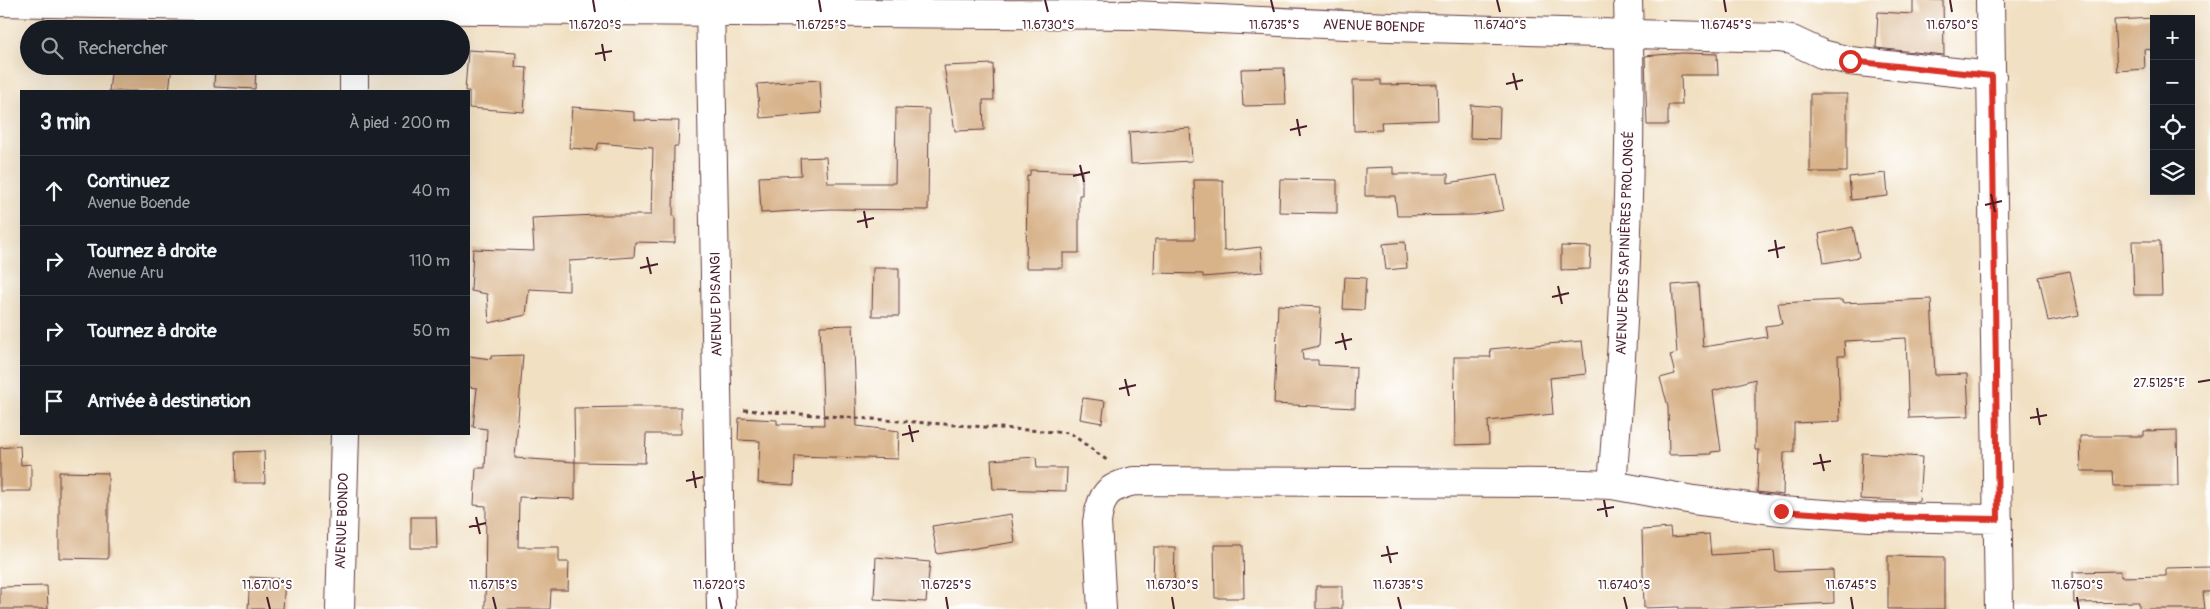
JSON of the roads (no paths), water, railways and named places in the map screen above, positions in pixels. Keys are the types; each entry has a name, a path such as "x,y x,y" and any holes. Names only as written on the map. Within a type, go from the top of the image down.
{"street":[{"name":"AVENUE DES SAPINIÈRES PROLONGÉ","path":"1612,485 1621,384 1628,207 1628,0"},
{"path":"1990,0 1999,609"},
{"name":"AVENUE BOENDE","path":"0,2 356,19 710,6 1133,8 1389,27 1792,40 1822,54 1850,61 1992,76"},
{"name":"AVENUE DISANGI","path":"710,6 719,408 721,609"},
{"path":"354,75 354,90"},
{"name":"AVENUE BONDO","path":"340,609 344,435"},
{"path":"1102,609 1097,522 1099,509 1103,498 1110,489 1119,484 1134,481 1612,485 1693,500 1781,511 1870,517 1998,519"}]}
